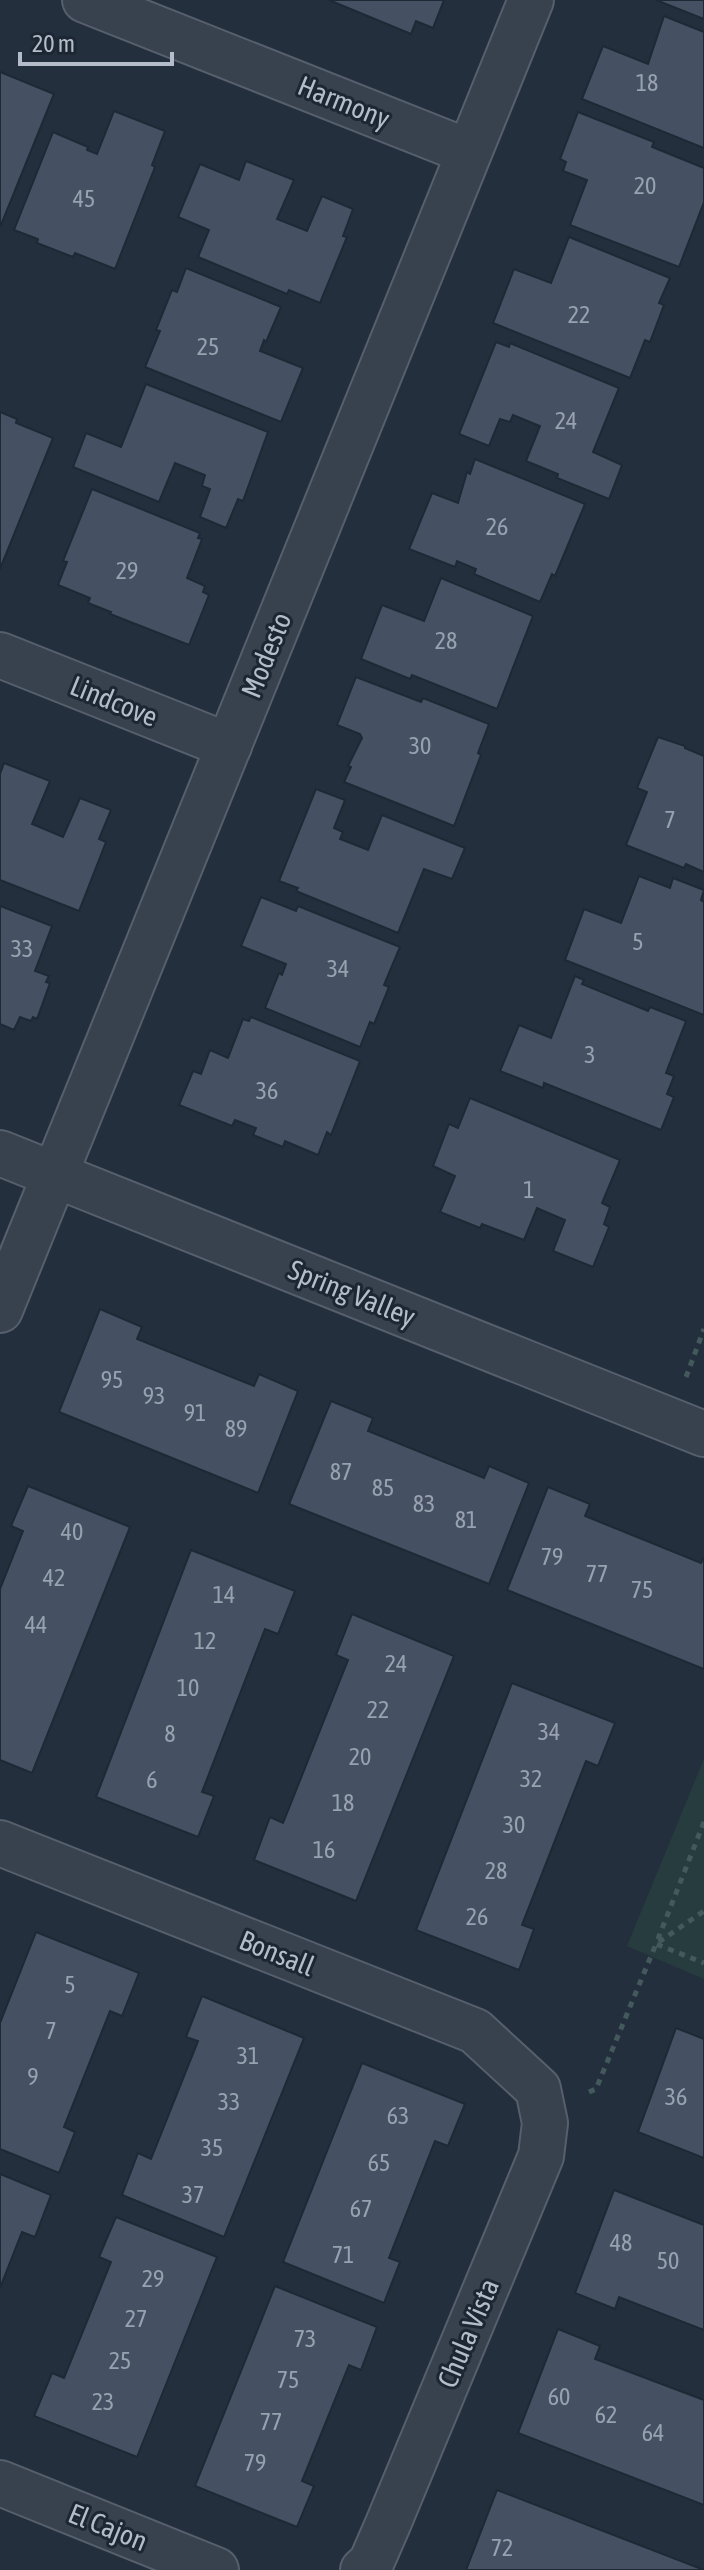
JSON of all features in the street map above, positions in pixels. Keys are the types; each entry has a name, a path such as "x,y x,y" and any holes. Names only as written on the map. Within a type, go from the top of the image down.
{"street":[{"name":"Harmony","path":"85,0 469,152"},
{"name":"Modesto","path":"0,1310 531,0"},
{"name":"Lindcove","path":"0,655 229,746"},
{"name":"Spring Valley","path":"0,1153 704,1434"},
{"name":"Bonsall","path":"0,1843 475,2031 540,2098"},
{"name":"Chula Vista","path":"363,2570 371,2563 388,2524 541,2156 545,2123 540,2098"},
{"name":"El Cajon","path":"0,2483 216,2570"}],"path":[{"path":"540,2098 596,2089 704,1822"},
{"path":"656,1944 704,1911"},
{"path":"656,1944 704,1963"}],"green space":[{"path":"704,1759 704,1979 627,1946"}],"building":[{"path":"329,0 444,0 433,28 416,21 411,34"},
{"path":"656,0 704,0 704,19"},
{"path":"664,16 704,32 704,148 582,99 603,46 648,64"},
{"path":"0,72 54,94 1,225 0,224"},
{"path":"114,111 165,131 152,165 155,167 115,269 75,253 73,257 14,230 53,132 97,154"},
{"path":"578,112 654,142 652,147 704,168 704,202 679,267 570,225 587,180 563,171 566,162 560,159"},
{"path":"246,161 294,180 277,219 307,231 322,196 353,209 343,236 347,237 320,303 289,290 287,294 198,257 209,230 178,217 200,164 239,180"},
{"path":"569,237 670,278 659,303 664,305 650,342 645,340 630,378 493,323 514,269 551,283"},
{"path":"186,268 281,307 260,351 303,368 281,422 145,367 172,290 177,292"},
{"path":"496,342 509,347 510,343 619,388 593,452 622,465 609,499 557,478 558,474 526,461 540,426 513,415 510,422 500,419 489,446 459,434"},
{"path":"146,384 268,432 243,501 238,499 226,528 200,517 210,489 202,486 205,475 175,463 159,502 73,467 86,433 121,447"},
{"path":"0,412 17,419 16,423 53,438 0,569"},
{"path":"475,459 585,504 555,576 552,574 540,602 474,574 476,569 457,561 455,567 409,549 432,493 458,503 467,472 470,474"},
{"path":"92,489 200,533 198,538 202,539 187,578 205,586 203,592 209,595 189,645 110,614 88,603 90,598 58,585 67,562 63,561"},
{"path":"441,578 533,616 497,709 412,675 410,679 361,659 382,605 424,621"},
{"path":"356,677 421,702 423,698 489,724 478,753 481,755 454,826 344,782 362,738 360,734 337,725"},
{"path":"658,737 704,756 704,872 686,864 684,868 626,845 647,792 637,788"},
{"path":"4,763 50,781 32,824 63,837 80,798 111,810 99,839 106,842 79,911 0,880 0,774"},
{"path":"316,789 345,800 334,828 343,832 340,839 368,850 382,815 465,848 452,879 424,869 398,933 279,881"},
{"path":"639,876 670,888 673,878 704,890 701,900 704,902 704,1015 565,960 584,909 621,923"},
{"path":"261,897 296,911 298,906 400,947 384,985 389,987 374,1024 370,1022 360,1047 265,1008 279,973 282,975 286,964 241,946"},
{"path":"0,906 52,926 35,971 49,976 46,982 50,983 37,1019 33,1017 31,1021 20,1017 14,1030 0,1024"},
{"path":"575,976 584,980 582,984 648,1011 650,1007 686,1021 666,1073 674,1076 667,1094 674,1097 661,1130 544,1083 543,1088 500,1071 519,1025 551,1038"},
{"path":"251,1017 360,1061 331,1135 327,1132 318,1155 285,1141 283,1147 253,1135 256,1128 235,1120 232,1126 179,1105 193,1071 201,1074 210,1050 228,1058 243,1019 249,1021"},
{"path":"470,1098 620,1160 602,1203 610,1207 604,1224 609,1227 593,1267 553,1251 565,1220 537,1208 524,1240 482,1224 480,1228 440,1212 455,1176 433,1166 449,1124 458,1128"},
{"path":"100,1309 142,1327 137,1339 254,1386 259,1374 298,1391 258,1493 59,1412"},
{"path":"331,1401 373,1418 368,1431 484,1478 489,1466 529,1483 489,1584 289,1504"},
{"path":"28,1486 130,1527 32,1773 0,1760 0,1589 23,1531 11,1526"},
{"path":"548,1487 590,1504 585,1516 701,1563 704,1557 704,1669 507,1590"},
{"path":"191,1550 295,1591 278,1634 265,1629 202,1792 214,1796 198,1837 96,1797"},
{"path":"352,1614 454,1656 356,1901 254,1860 270,1817 283,1823 348,1660 336,1655"},
{"path":"512,1683 615,1723 598,1766 586,1761 522,1925 534,1929 519,1970 416,1930"},
{"path":"36,1932 139,1973 122,2016 110,2011 64,2127 75,2132 59,2173 0,2149 0,2023"},
{"path":"202,1996 304,2038 224,2237 122,2195 138,2153 151,2159 198,2041 186,2037"},
{"path":"676,2028 704,2039 704,2158 638,2132"},
{"path":"362,2063 465,2104 448,2146 435,2141 389,2258 400,2262 384,2303 283,2262"},
{"path":"0,2174 51,2195 35,2237 22,2232 0,2288"},
{"path":"614,2190 704,2225 704,2330 619,2297 615,2309 575,2293"},
{"path":"116,2217 217,2257 137,2457 34,2416 52,2373 64,2378 111,2262 99,2257"},
{"path":"275,2286 377,2327 361,2370 349,2365 302,2481 314,2486 297,2527 195,2486"},
{"path":"558,2329 600,2346 595,2359 704,2400 704,2505 518,2433"},
{"path":"497,2490 704,2570 466,2570"}]}
